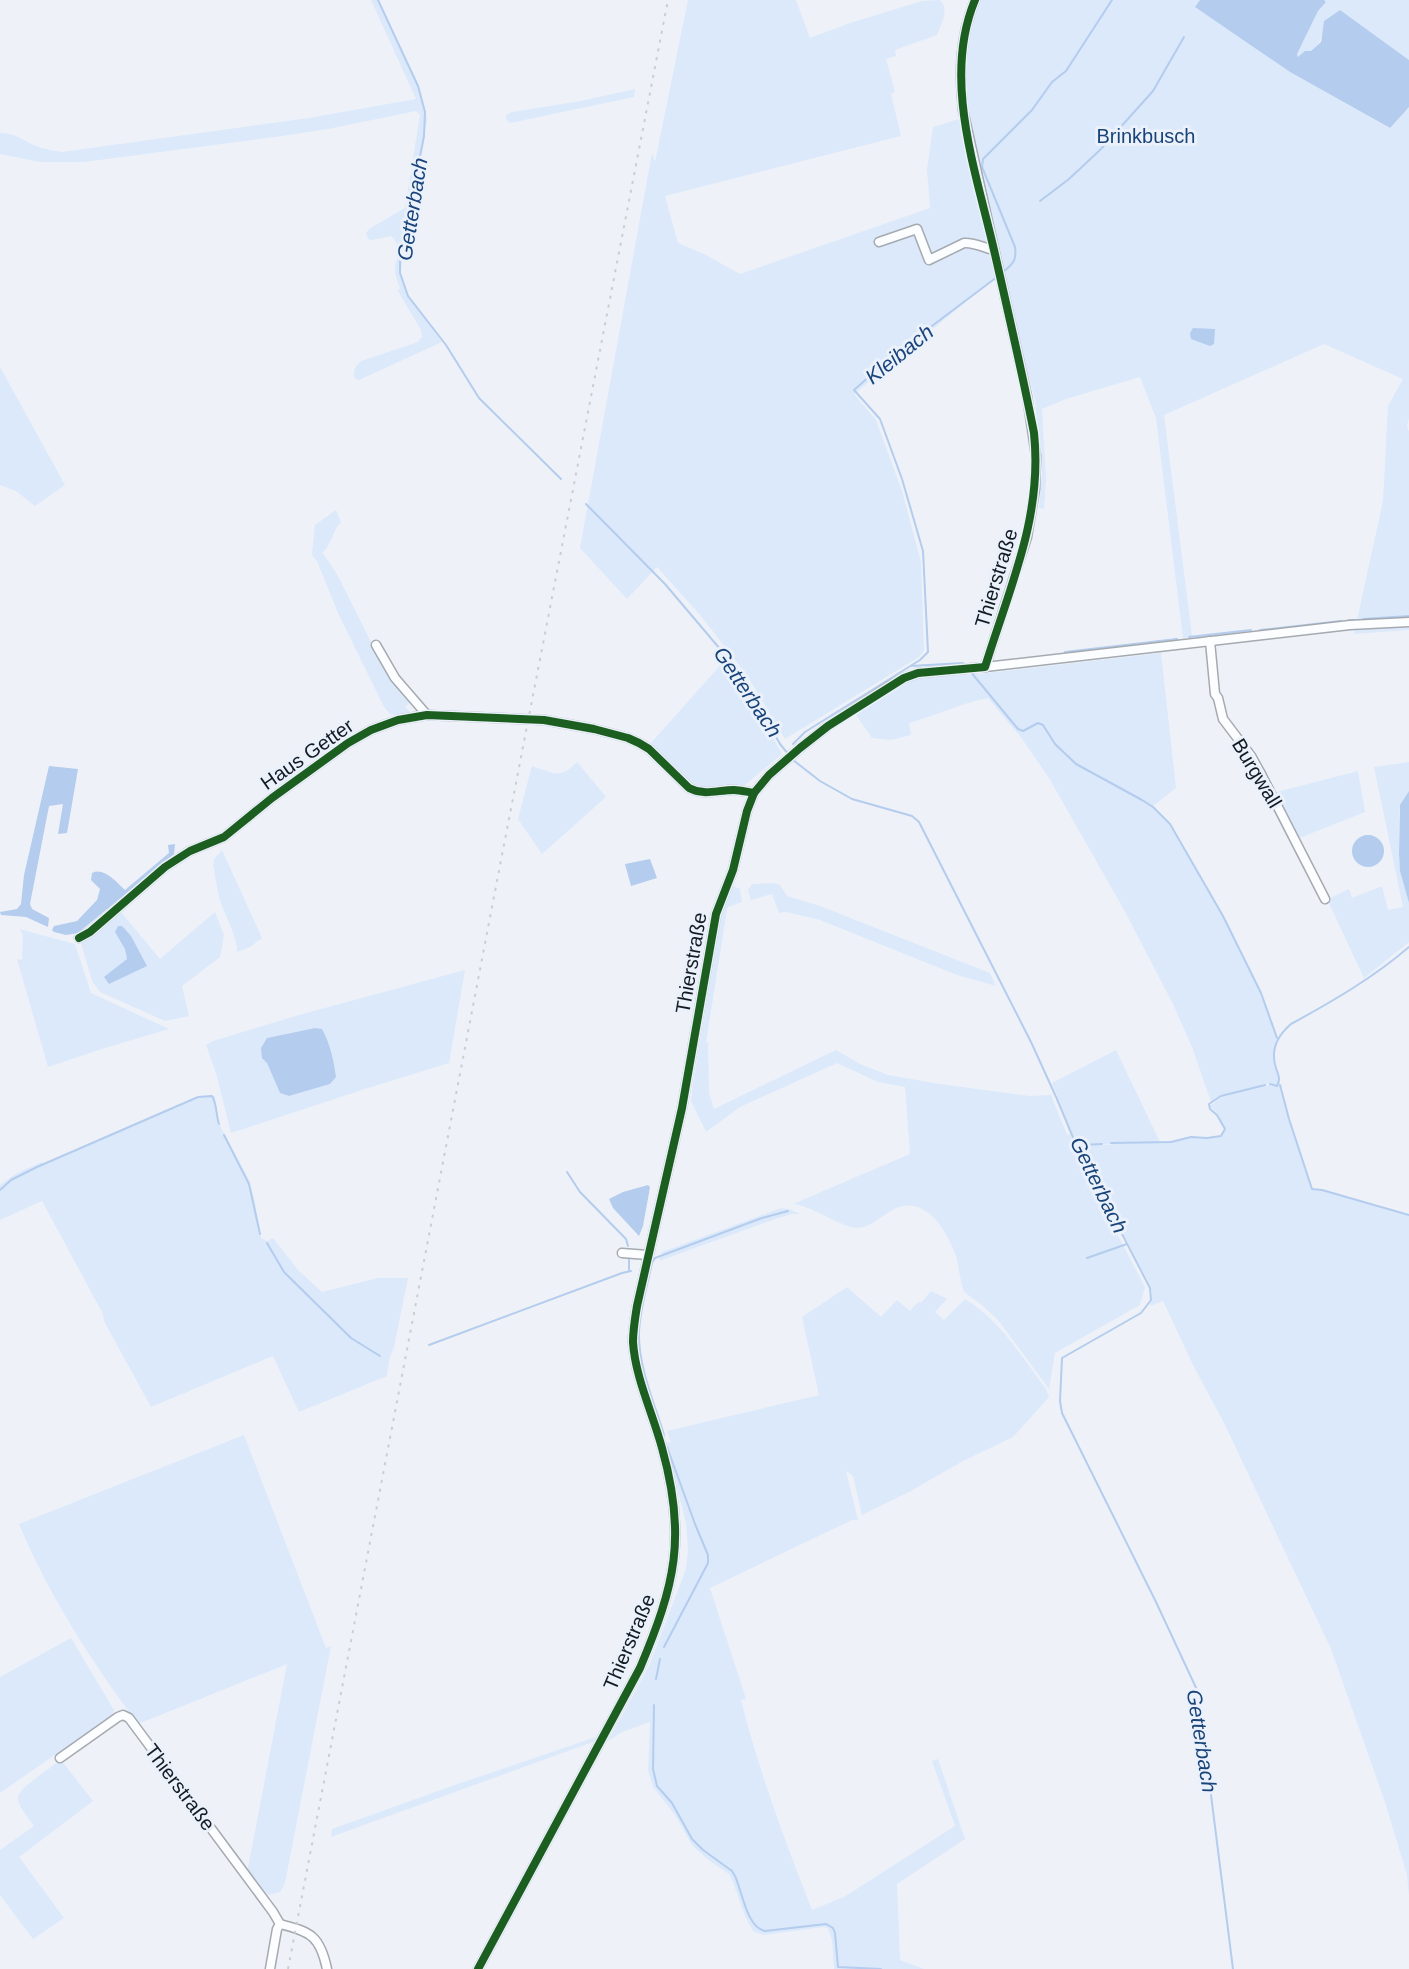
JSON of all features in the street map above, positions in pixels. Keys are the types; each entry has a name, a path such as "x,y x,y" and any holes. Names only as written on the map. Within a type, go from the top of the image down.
{"street":[{"name":"Thierstraße","path":"478,1969 640,1668 660,1620 670,1582 676,1542 674,1497 633,1344 637,1306 682,1108 716,914 733,870 747,811 754,793 795,752 828,726 904,678 918,673 985,667 1027,537 1036,472 1034,433 968,137 961,82 964,33 975,0"},
{"path":"879,242 917,229 929,260 964,243 994,250"},
{"path":"985,667 1350,625 1409,622"},
{"name":"Burgwall","path":"1210,641 1215,694 1223,719 1251,756 1325,899"},
{"path":"376,645 400,685 427,715"},
{"name":"Haus Getter","path":"79,938 90,932 165,867 190,851 224,837 272,798 348,743 387,723 427,715 544,720 594,729 639,743 649,749 689,788 695,791 710,793 735,790 754,793"},
{"path":"621,1254 648,1255"},
{"name":"Thierstraße","path":"60,1758 117,1717 123,1715 129,1718 280,1924"},
{"path":"270,1969 277,1929 280,1924 303,1930 315,1939 322,1949 327,1969"}],"green space":[{"path":"371,0 379,0 420,89 427,119 403,251 401,274 408,296 442,342 359,380 355,379 354,371 361,361 418,342 422,336 421,330 398,291 400,288 395,267 398,250 395,241 391,236 368,239 366,233 405,208 420,115 416,111 328,129 84,162 40,162 0,154 0,133 11,134 42,148 62,152 309,118 416,99"},
{"path":"688,0 796,0 810,38 922,1 940,0 944,13 937,35 895,50 896,56 886,59 895,92 891,94 901,136 665,196 678,243 740,274 930,208 927,169 933,127 959,119 996,277 854,394 876,420 902,491 921,562 924,651 919,657 785,739 747,675 700,615 657,567 627,599 580,548 652,153 655,162"},
{"name":"Brinkbusch","path":"977,0 1200,0 1196,7 1290,72 1389,128 1409,107 1409,418 1407,426 1409,432 1409,630 1354,634 1383,501 1388,406 1403,379 1324,344 1164,415 1192,636 1183,638 1156,418 1140,377 1066,399 1042,409 1046,479 1044,509 1039,508 1042,473 1035,400 1017,334 966,110 964,54"},
{"path":"1324,0 1409,0 1409,60 1340,10 1324,21 1318,44 1298,58 1297,54 1318,11 1326,2"},
{"path":"635,89 634,97 510,123 506,119 506,115 512,112 581,101"},
{"path":"0,367 65,485 35,506 16,491 0,485"},
{"path":"336,510 341,522 322,553 338,576 385,667 410,702 405,707 411,713 391,715 384,707 338,613 317,561 312,555 315,525"},
{"path":"1161,653 1176,788 1153,806 1169,824 1222,915 1261,993 1277,1038 1274,1060 1278,1086 1280,1083 1312,1189 1322,1189 1409,1215 1409,1896 1407,1875 1385,1802 1331,1649 1225,1425 1163,1301 1150,1306 1152,1293 1150,1285 1079,1148 1156,1142 1077,1145 1052,1083 1116,1050 1160,1142 1158,1143 1223,1135 1225,1129 1218,1114 1210,1106 1222,1097 1255,1087 1221,1096 1211,1102 1192,1047 1173,1004 1123,908 1049,778 1020,736 988,698 909,723 911,735 891,740 872,738 856,715 908,681 919,677 978,674","holes":["1271,1083 1277,1087 1258,1086"]},
{"path":"725,660 744,687 782,754 745,785 705,789 691,785 651,743"},
{"path":"577,762 606,797 542,854 518,819 532,766 552,773 561,773"},
{"path":"1409,762 1409,791 1399,811 1399,863 1409,903 1409,942 1364,978 1328,901 1349,889 1352,898 1382,886 1388,910 1403,907 1374,767"},
{"path":"1358,771 1365,812 1297,839 1273,793"},
{"path":"222,850 262,938 250,947 237,952 234,935 220,898 213,865 214,859"},
{"path":"752,884 780,885 787,896 820,906 990,973 996,986 957,975 820,920 786,912 779,913 772,894 751,900 748,890"},
{"path":"733,886 740,889 742,902 728,907 727,910 706,1042 708,1043 709,1093 714,1109 836,1050 860,1064 888,1075 1029,1096 1051,1095 1067,1135 1070,1134 1073,1142 1070,1144 1145,1287 1140,1305 1055,1353 1049,1389 998,1320 964,1292 956,1256 948,1237 928,1212 909,1206 899,1207 869,1225 858,1228 793,1204 910,1154 905,1087 878,1082 837,1063 740,1107 706,1132 691,1101 722,911"},
{"path":"120,911 160,959 215,912 224,935 220,957 182,986 189,1016 165,1021 100,992 92,981 81,943"},
{"path":"19,929 75,944 91,993 169,1029 48,1067 17,959 22,960 23,934"},
{"path":"465,970 449,1063 231,1133 216,1073 206,1045 299,1015","holes":["315,1028 321,1029 331,1052 336,1077 330,1084 289,1096 280,1093 267,1063 267,1038"]},
{"path":"202,1096 215,1096 218,1122 249,1180 261,1238 267,1241 273,1238 298,1270 322,1292 378,1278 408,1278 387,1376 299,1412 273,1356 151,1407 42,1201 0,1220 0,1185 17,1173 42,1162 44,1165"},
{"path":"781,1208 800,1214 778,1218 659,1261 662,1252"},
{"path":"847,1287 881,1317 897,1300 910,1311 931,1291 947,1299 935,1312 944,1320 965,1299 1000,1328 1046,1389 1049,1397 1013,1437 862,1515 853,1476 846,1471 858,1520 852,1520 710,1588 746,1699 741,1700 764,1780 812,1910 844,1897 955,1826 932,1761 938,1759 965,1839 897,1884 900,1960 924,1969 834,1969 832,1940 828,1928 764,1935 753,1931 729,1874 692,1845 675,1815 653,1787 648,1770 650,1722 622,1732 608,1741 649,1666 686,1569 688,1550 686,1523 666,1445 668,1442 671,1443 667,1431 819,1395 802,1317"},
{"path":"244,1435 326,1648 331,1646 285,1883 280,1892 269,1895 259,1889 247,1873 287,1664 138,1724 72,1628 19,1524"},
{"path":"71,1638 114,1710 112,1715 0,1793 0,1677"},
{"path":"596,1737 593,1742 331,1837 332,1829"},
{"path":"61,1760 93,1801 19,1857 64,1918 33,1939 0,1895 0,1850 34,1826 18,1801 20,1793"}],"water":[{"path":"1200,0 1324,0 1326,2 1318,11 1297,54 1298,57 1305,51 1311,51 1321,42 1324,21 1340,10 1409,60 1409,107 1390,128 1290,72 1195,7"},
{"path":"1193,328 1215,329 1214,344 1210,346 1191,339 1190,333"},
{"path":"49,766 78,769 67,833 58,834 63,804 49,806 30,904 32,909 49,918 48,927 26,917 1,915 0,912 17,909 21,904 24,875"},
{"path":"1409,791 1409,903 1400,871 1399,854 1400,805"},
{"path":"1368,835 1380,839 1384,851 1380,863 1368,867 1356,863 1352,851 1356,839"},
{"path":"175,844 174,854 78,933 66,935 52,930 54,926 77,921 97,900 100,889 91,880 92,873 105,874 125,890 169,853 168,845"},
{"path":"650,859 657,878 631,886 625,864"},
{"path":"118,926 122,926 131,936 147,966 109,984 104,977 127,959 125,949 115,932"},
{"path":"315,1028 322,1029 327,1040 336,1077 330,1084 289,1096 280,1093 267,1063 262,1058 261,1048 267,1038"},
{"path":"648,1185 650,1187 639,1236 613,1208 609,1199 623,1192"}],"waterway":[{"name":"Getterbach","path":"378,0 418,86 425,112 424,136 400,262 400,273 408,296 446,345 479,398 561,479"},
{"name":"Kleibach","path":"1002,273 1013,262 1015,247 982,167 983,159 1032,110 1052,82 1066,71 1112,0"},
{"path":"1040,201 1069,179 1100,150 1153,91 1184,37"},
{"name":"Kleibach","path":"793,744 805,732 920,660 928,652 923,551 902,479 880,419 854,390 896,353 997,277"},
{"name":"Getterbach","path":"586,504 665,584 726,656 789,755"},
{"path":"1363,619 1409,616"},
{"path":"1349,620 1356,620"},
{"path":"1260,630 1341,621"},
{"path":"1189,637 1251,630"},
{"path":"1065,652 1177,639"},
{"path":"911,666 963,663 966,667"},
{"path":"970,671 1018,729 1023,731 1038,723 1043,725 1055,744 1076,764 1153,807 1170,824 1223,916 1261,993 1277,1038"},
{"name":"Getterbach","path":"793,760 820,781 852,799 912,816 919,822 1031,1042 1077,1147 1150,1288 1151,1300 1141,1313 1062,1358 1060,1401 1062,1413 1198,1692 1233,1969"},
{"path":"1270,1084 1277,1086 1279,1077 1274,1061 1274,1049 1279,1038 1291,1024 1367,979 1409,947"},
{"path":"1111,1143 1171,1142 1191,1137 1221,1136 1225,1129 1217,1115 1210,1109 1209,1104 1221,1096 1265,1085"},
{"path":"1280,1085 1312,1189 1409,1215"},
{"path":"0,1190 11,1180 37,1167 198,1097 212,1096 219,1124"},
{"path":"224,1135 249,1184 260,1234"},
{"path":"1077,1147 1102,1144"},
{"path":"567,1172 580,1192 626,1239 628,1246"},
{"path":"664,1435 647,1384 639,1345 641,1315 652,1263 655,1258 762,1218 788,1211"},
{"path":"267,1243 284,1272 351,1338 380,1356"},
{"path":"1087,1258 1127,1244"},
{"path":"629,1258 629,1270"},
{"path":"429,1345 631,1271"},
{"path":"664,1647 708,1563 708,1555 667,1447"},
{"path":"656,1679 660,1659"},
{"path":"654,1705 653,1769 657,1786 672,1803 692,1839 732,1871 749,1916 754,1923 765,1931 826,1924 833,1928 835,1933 838,1967 881,1969"}],"railway":[{"path":"288,1969 668,0"}],"cycle path":[{"path":"478,1969 640,1668 662,1611 669,1585 674,1560 674,1508 662,1448 637,1369 633,1342 634,1328 682,1108 716,914 733,870 747,811 754,793 769,775 800,748 828,726 904,678 918,673 985,667 1022,552 1034,494 1034,433 965,125 962,61 966,30 975,0"},
{"path":"79,938 90,932 165,867 190,851 224,837 272,798 348,743 371,730 398,720 427,715 544,720 594,729 628,738 649,749 689,788 705,792 736,790 754,793"}]}
